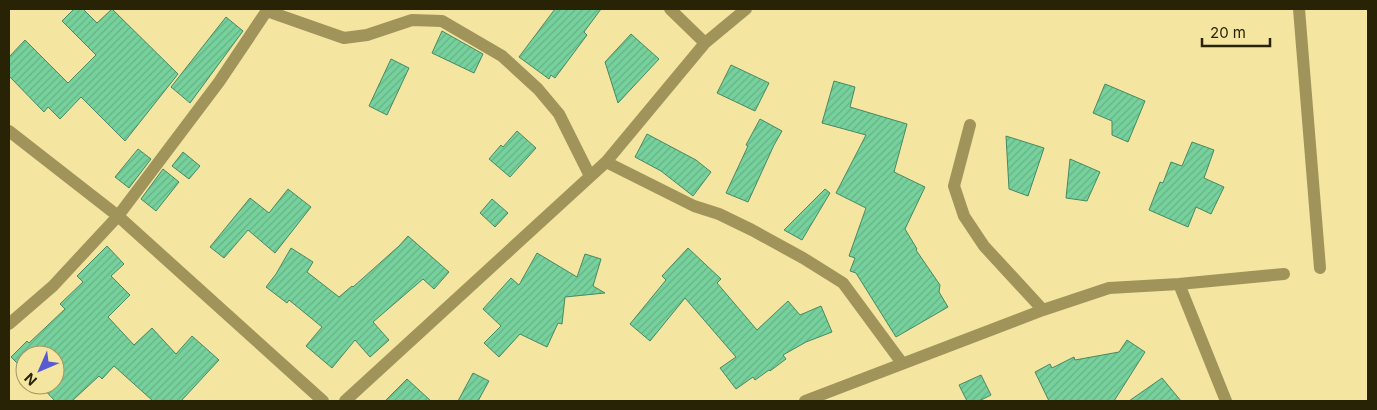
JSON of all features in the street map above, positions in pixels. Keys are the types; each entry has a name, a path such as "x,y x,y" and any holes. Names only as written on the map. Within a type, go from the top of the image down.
{"street":[{"path":"670,9 705,43"},
{"path":"345,401 606,162 705,43 746,9"},
{"path":"1300,9 1320,268"},
{"path":"9,324 53,286 118,216 219,82 267,10 344,38 367,34 412,20 442,21 502,56 538,89 560,114 590,176"},
{"path":"970,125 954,186 964,216 984,246 1043,310"},
{"path":"9,131 118,216 323,401"},
{"path":"606,162 694,206 719,214 752,230 843,283 902,363"},
{"path":"805,401 1043,310 1109,288 1179,284 1284,274"},
{"path":"1179,284 1226,401"}],"building":[{"path":"74,9 83,9 97,23 112,9 178,74 125,141 81,97 60,119 48,107 44,112 9,76 9,57 25,40 68,83 96,55 62,21"},
{"path":"555,9 601,9 584,32 587,35 555,78 551,75 549,79 519,57"},
{"path":"226,17 243,31 190,103 171,87"},
{"path":"442,31 483,54 474,73 432,53"},
{"path":"631,34 659,59 618,103 605,62"},
{"path":"391,59 409,68 387,115 369,106"},
{"path":"731,65 769,83 755,111 717,93"},
{"path":"834,81 855,87 850,107 907,124 894,172 925,187 905,229 916,250 940,285 939,292 948,307 896,337 856,273 850,271 855,258 849,256 866,208 836,193 866,135 822,123"},
{"path":"1105,84 1145,101 1128,142 1112,135 1112,121 1093,113"},
{"path":"760,119 782,131 748,202 726,193 748,146 746,145"},
{"path":"517,131 536,148 510,177 489,159"},
{"path":"647,134 696,160 711,172 693,196 661,171 635,157"},
{"path":"1006,136 1044,148 1028,196 1009,189"},
{"path":"1192,142 1214,150 1204,178 1224,187 1211,214 1196,207 1188,227 1149,210 1160,182 1163,183 1171,162 1182,166"},
{"path":"138,149 151,159 129,188 115,177"},
{"path":"183,152 200,166 189,179 172,166"},
{"path":"1070,159 1100,172 1087,201 1066,198"},
{"path":"163,169 179,182 156,211 141,199"},
{"path":"288,189 311,207 275,253 248,230 224,258 210,247 250,198 269,213"},
{"path":"825,189 830,193 802,240 784,230"},
{"path":"492,199 508,213 495,227 480,213"},
{"path":"408,236 449,272 434,289 423,279 373,322 389,340 370,357 355,340 332,368 306,346 322,327 289,300 287,303 266,287 291,248 313,262 307,272 339,297 353,287"},
{"path":"107,246 124,264 111,276 130,295 108,317 134,345 152,328 176,354 192,336 219,360 181,401 153,401 114,366 102,379 99,376 72,401 55,401 49,395 65,395 65,345 23,345 27,341 29,343 65,309 60,304 83,282 77,276"},
{"path":"688,248 721,279 717,283 757,330 788,301 800,315 821,306 832,332 806,342 783,355 786,359 770,371 755,380 753,377 736,389 720,368 736,357 685,298 650,341 630,324 666,280 662,276"},
{"path":"537,253 577,277 585,254 601,259 593,286 605,293 565,297 562,324 558,323 547,347 520,334 499,357 484,343 501,326 483,309 511,278 519,285"},
{"path":"1127,340 1145,352 1114,401 1049,401 1035,372 1050,364 1052,368 1074,357 1075,360 1119,352"},
{"path":"15,353 15,361 11,357"},
{"path":"473,373 489,381 478,401 458,401"},
{"path":"981,375 991,395 979,401 967,401 959,385"},
{"path":"1162,378 1181,401 1129,401"},
{"path":"407,379 431,401 385,401"}]}
